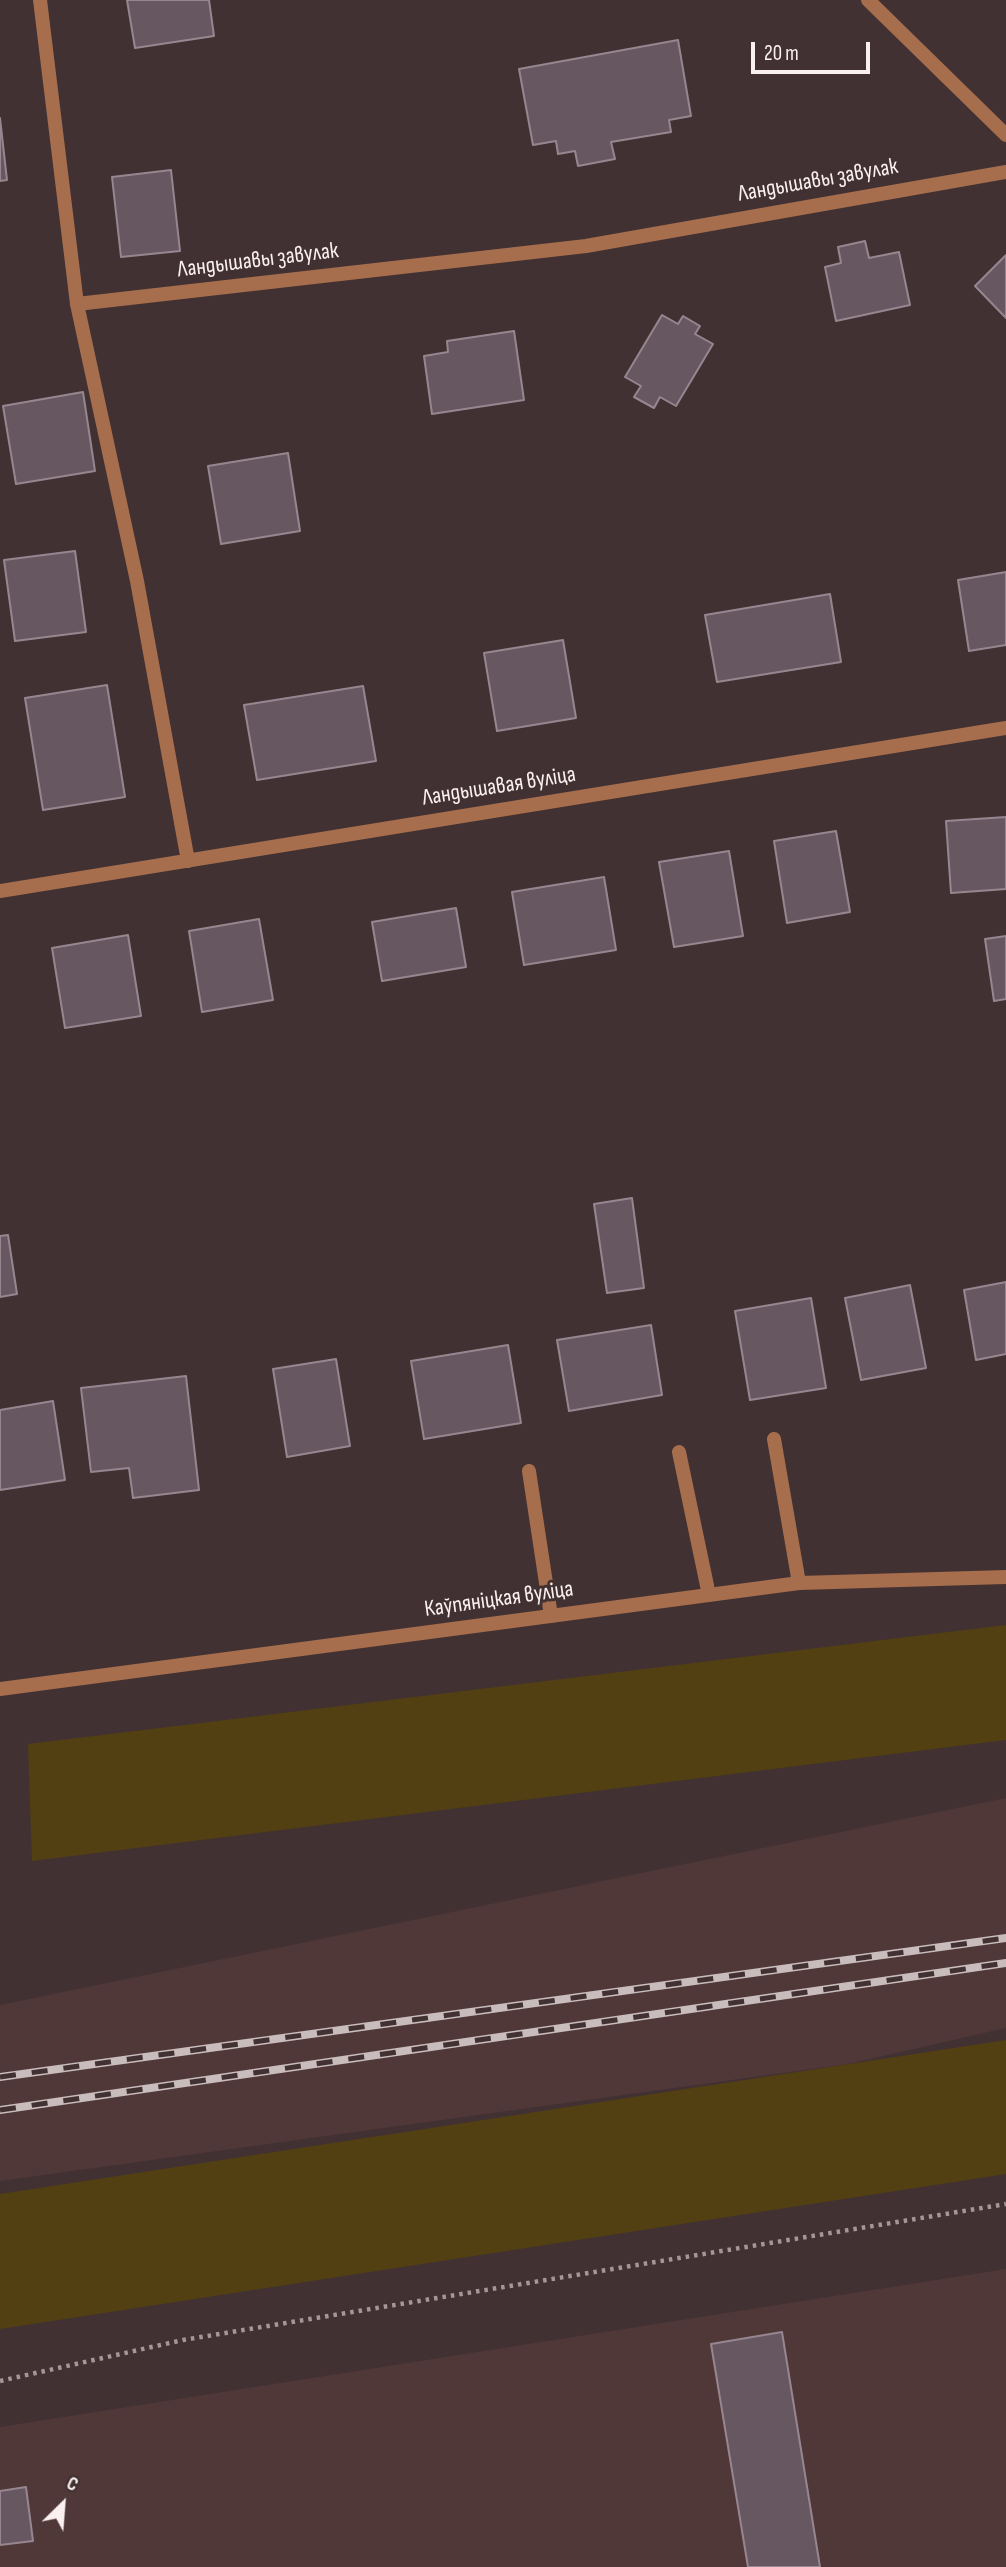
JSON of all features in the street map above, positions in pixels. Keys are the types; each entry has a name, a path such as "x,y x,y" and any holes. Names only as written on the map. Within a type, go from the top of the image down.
{"street":[{"path":"40,0 77,304 137,581 188,861"},
{"path":"868,0 1006,135"},
{"name":"Ландышавы завулак","path":"77,304 586,246 1006,172"},
{"name":"Ландышавая вуліца","path":"0,891 1006,728"},
{"path":"774,1439 799,1583"},
{"path":"679,1452 709,1595"},
{"path":"529,1471 551,1616"},
{"name":"Каўпяніцкая вуліца","path":"0,1689 799,1583 1006,1577"}],"path":[{"path":"0,2381 183,2340 1006,2204"}],"shaded area":[{"path":"1006,1625 1006,1740 32,1861 28,1744"},
{"path":"1006,1798 1006,2028 848,2064 0,2181 0,2005"},
{"path":"1006,2040 1006,2174 0,2329 0,2194"},
{"path":"1006,2269 1006,2567 0,2567 0,2427"}],"building":[{"path":"127,0 209,0 214,36 135,48"},
{"path":"678,40 691,116 669,120 671,132 611,142 615,159 578,166 575,151 558,154 556,141 533,145 519,69"},
{"path":"0,118 7,180 0,181"},
{"path":"171,170 180,251 121,257 112,177"},
{"path":"865,241 869,258 899,252 910,305 836,321 825,267 841,263 838,247"},
{"path":"1006,255 1006,318 975,286"},
{"path":"662,315 678,324 683,316 700,326 695,334 713,344 676,406 660,397 654,408 634,397 641,386 625,377"},
{"path":"514,331 524,400 432,414 424,356 448,352 447,341"},
{"path":"83,392 95,471 16,484 3,406"},
{"path":"288,453 300,531 221,544 208,466"},
{"path":"75,551 86,632 15,641 4,560"},
{"path":"1006,572 1006,645 969,651 958,580"},
{"path":"830,594 841,662 717,682 705,615"},
{"path":"563,640 576,718 497,731 484,653"},
{"path":"107,685 125,797 43,810 25,698"},
{"path":"363,686 376,761 257,780 244,705"},
{"path":"1006,817 1006,889 951,893 946,821"},
{"path":"836,831 850,912 787,923 774,841"},
{"path":"729,851 743,936 674,947 659,862"},
{"path":"604,877 616,950 524,965 512,892"},
{"path":"456,908 466,967 382,981 372,922"},
{"path":"259,919 273,1000 202,1012 189,931"},
{"path":"128,935 141,1016 65,1028 52,948"},
{"path":"1006,936 1006,999 994,1001 985,939"},
{"path":"632,1198 644,1288 607,1293 594,1204"},
{"path":"8,1235 17,1294 0,1297 0,1236"},
{"path":"1006,1282 1006,1354 976,1360 964,1290"},
{"path":"910,1285 926,1368 861,1380 845,1298"},
{"path":"811,1298 826,1388 750,1400 735,1311"},
{"path":"651,1325 662,1395 569,1411 557,1340"},
{"path":"508,1345 521,1423 424,1439 411,1361"},
{"path":"336,1359 350,1446 287,1457 273,1369"},
{"path":"186,1376 199,1490 133,1498 129,1468 91,1472 81,1388"},
{"path":"53,1401 65,1480 0,1490 0,1410"},
{"path":"782,2332 820,2567 748,2567 711,2344"},
{"path":"26,2487 33,2541 0,2545 0,2491"}],"railway":[{"path":"0,2077 1006,1938"},
{"path":"0,2110 1006,1963"}]}
